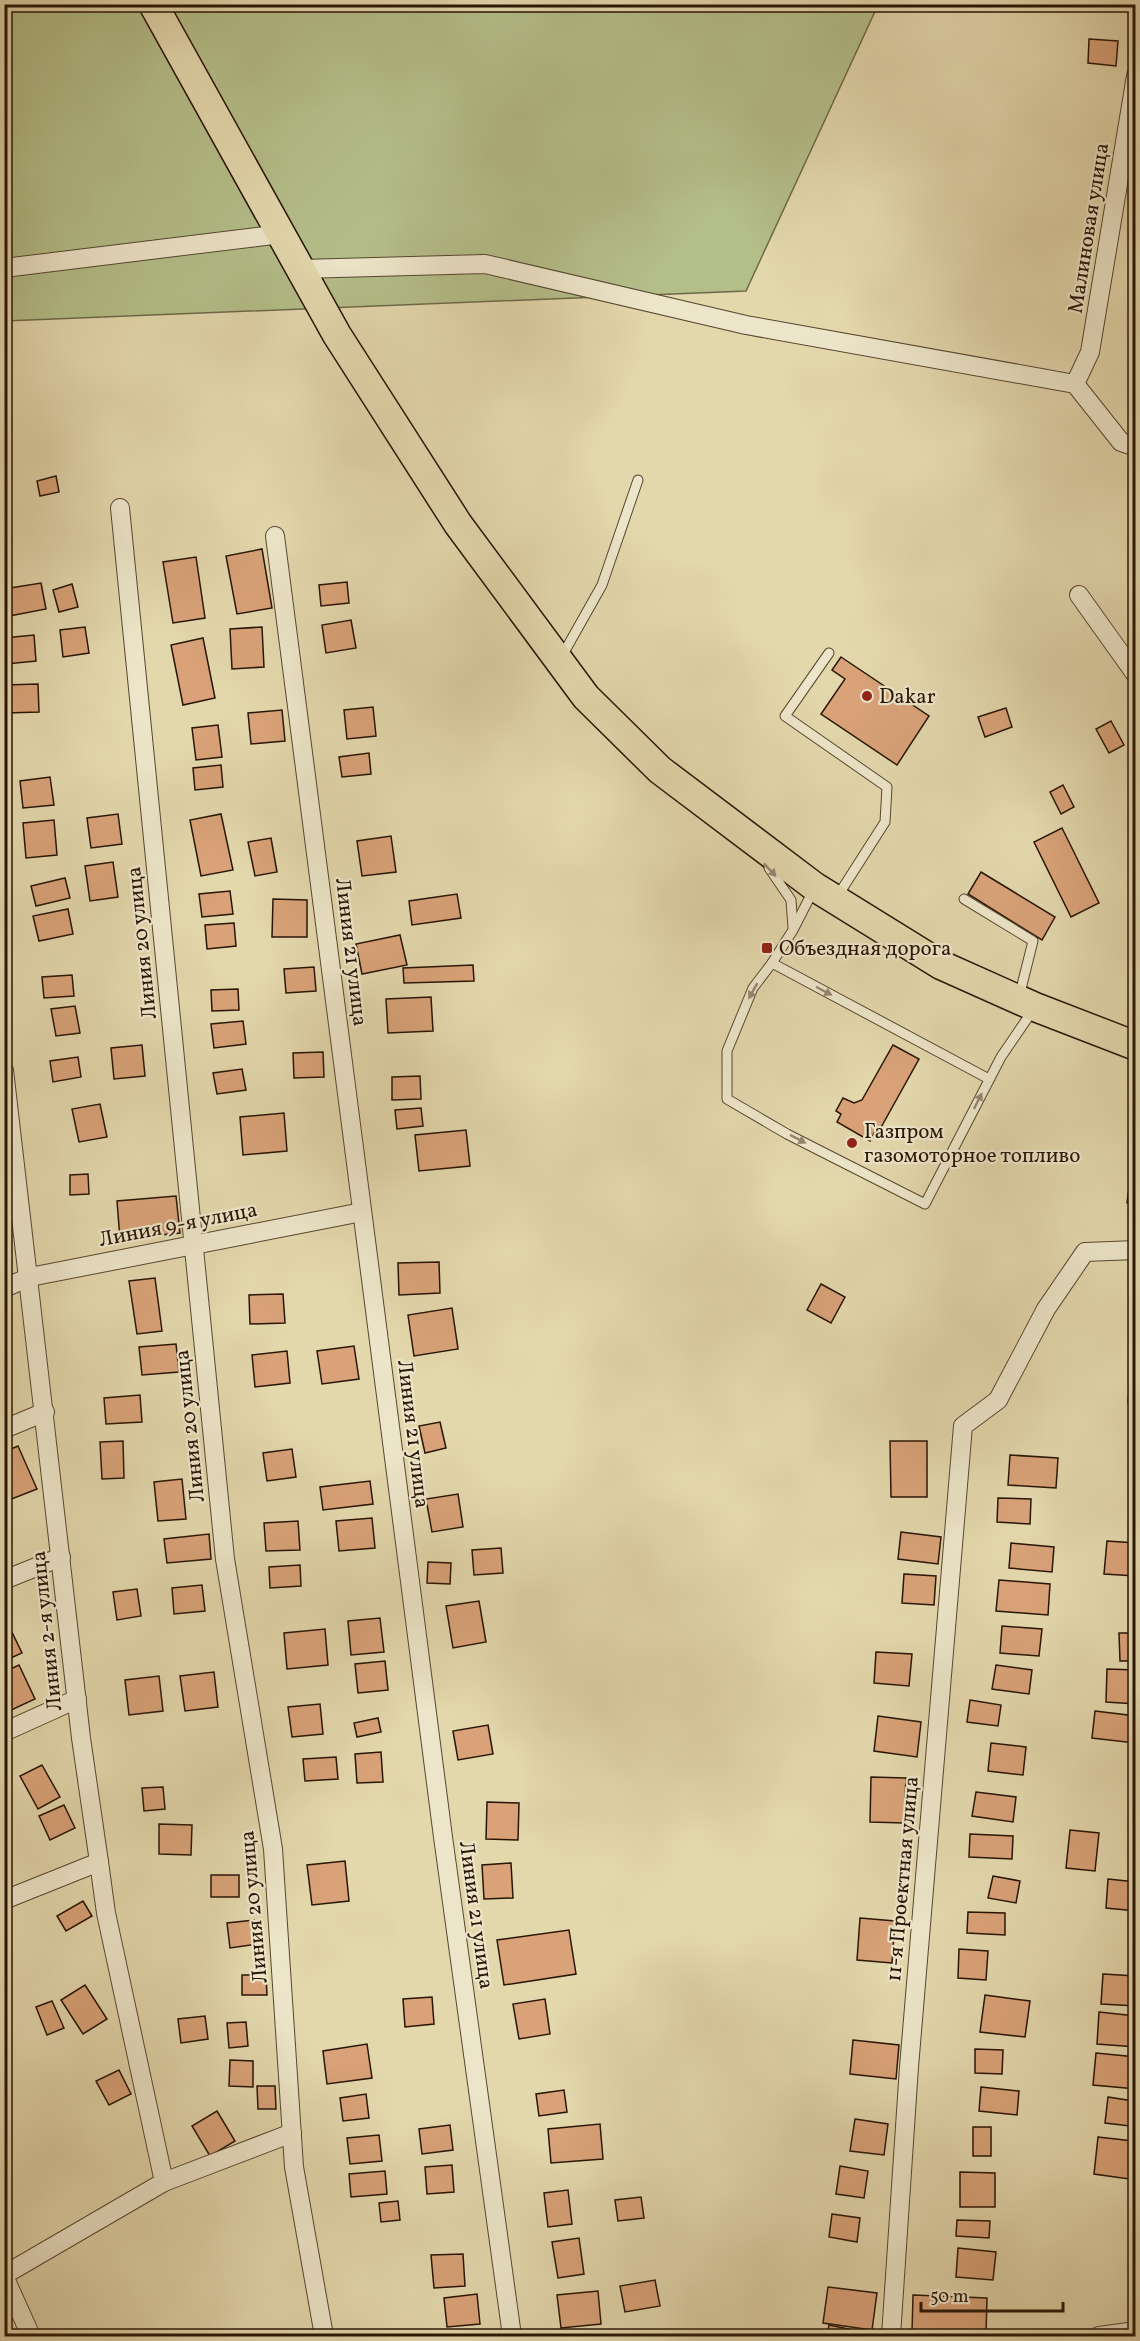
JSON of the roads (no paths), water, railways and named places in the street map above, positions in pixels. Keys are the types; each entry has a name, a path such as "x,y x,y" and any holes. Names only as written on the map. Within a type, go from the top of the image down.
{"main road":[{"path":"153,4 337,335 458,524 586,697 660,770 825,893 941,965 1027,1003 1136,1046"}],"street":[{"name":"Малиновая улица","path":"1075,384 1090,352 1136,76"},
{"path":"4,268 281,234"},
{"path":"301,270 485,264 746,326 1075,384 1121,442 1136,447"},
{"name":"Линия 20 улица","path":"120,508 225,1559 273,1849 294,2167 324,2337"},
{"name":"Линия 21 улица","path":"275,536 443,1837 512,2337"},
{"path":"1078,595 1136,675"},
{"name":"Линия 2-я улица","path":"4,1070 7,1113 30,1277 77,1699 106,1913 164,2182"},
{"name":"Линия 9-я улица","path":"4,1288 30,1277 194,1243 362,1212"},
{"name":"11-я Проектная улица","path":"891,2337 910,2055 963,1426 998,1400 1046,1309 1085,1252 1136,1250"},
{"path":"4,1429 45,1412"},
{"path":"4,1580 61,1557"},
{"path":"4,1732 77,1699"},
{"path":"4,1900 99,1862"},
{"path":"31,2337 4,2275 164,2182 292,2133"},
{"path":"1099,2337 1136,2331"}],"lane":[{"path":"560,661 602,585 638,480"},
{"path":"829,653 785,717 887,787 885,822 793,930 753,988 727,1051 727,1099 787,1134 925,1203 1027,1003 1033,941 964,899"},
{"path":"698,800 777,877 791,900 793,930"},
{"path":"772,963 989,1079"}],"place":[{"name":"Dakar","path":"867,696"},
{"name":"Объездная дорога","path":"767,948"},
{"name":"Газпром газомоторное топливо","path":"852,1143"}]}
